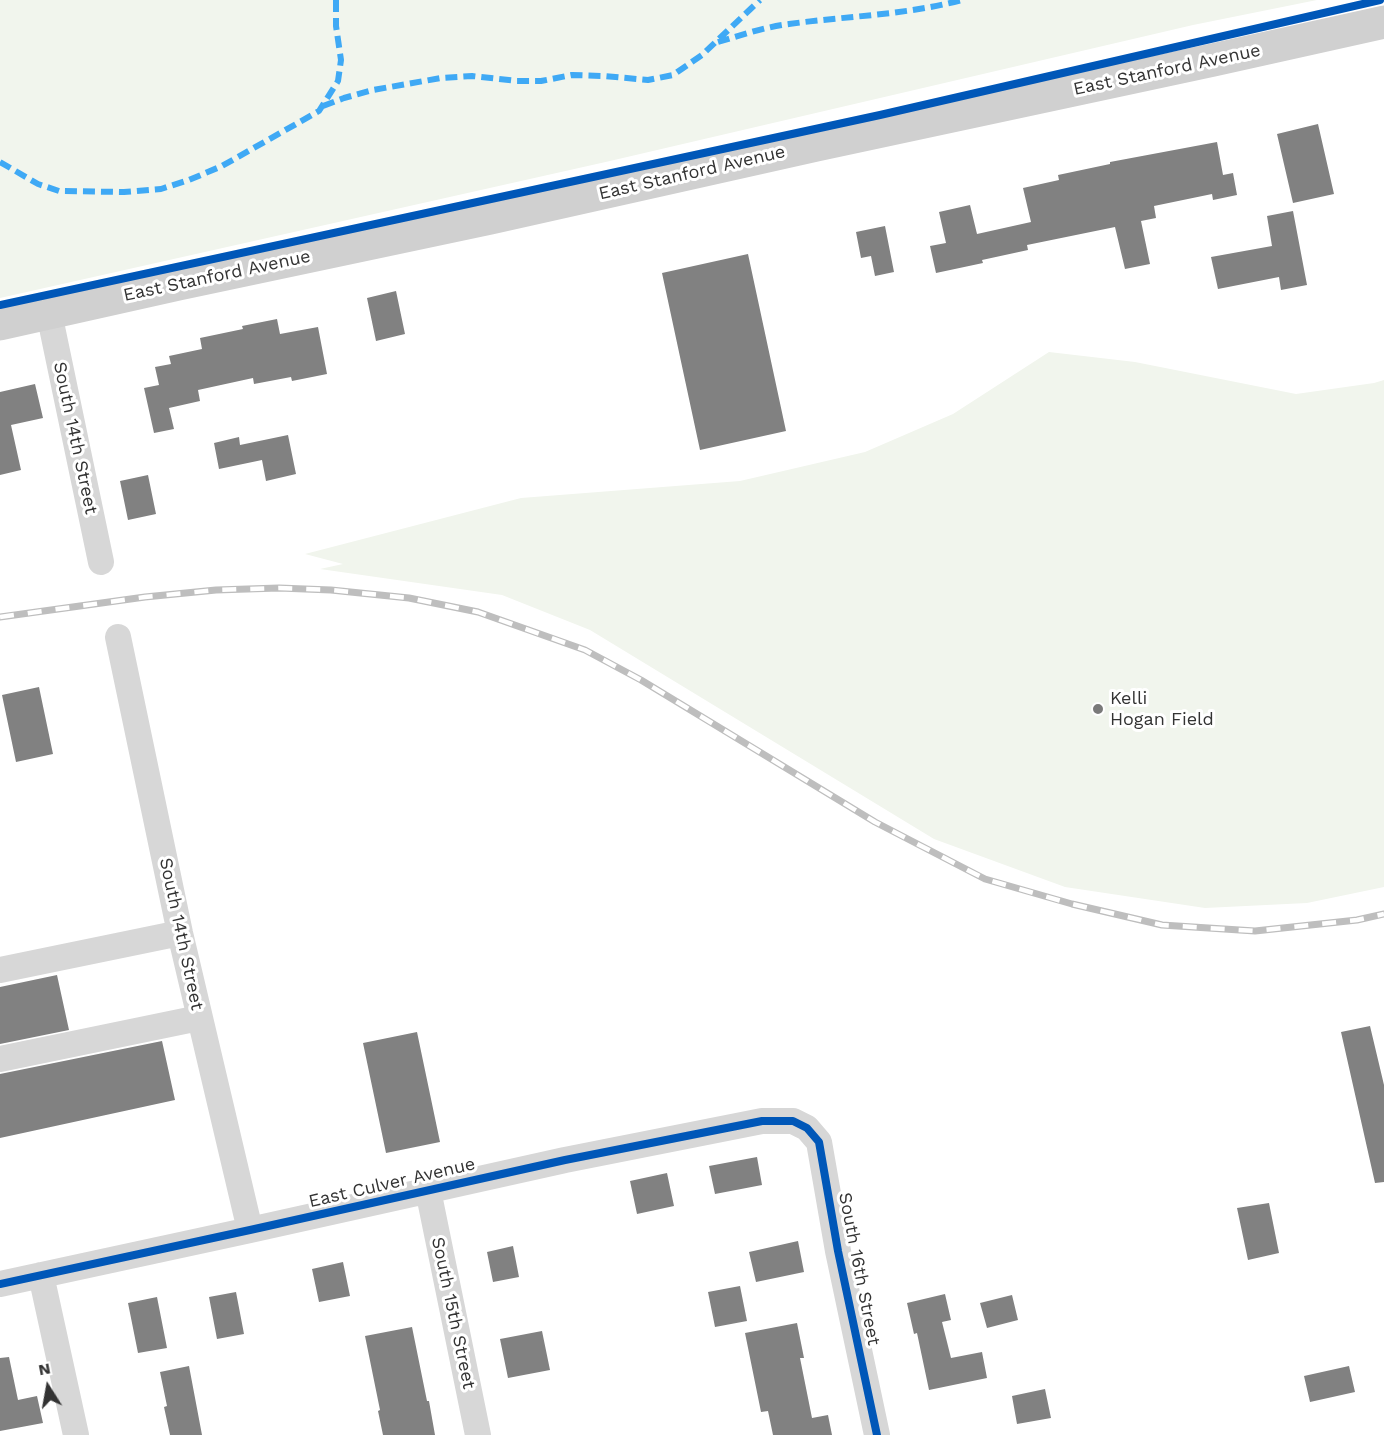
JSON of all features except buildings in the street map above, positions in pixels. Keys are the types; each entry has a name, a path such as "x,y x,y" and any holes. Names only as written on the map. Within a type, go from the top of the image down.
{"main road":[{"name":"East Stanford Avenue","path":"0,324 1384,22"}],"street":[{"name":"South 14th Street","path":"49,313 101,562"},
{"name":"South 14th Street","path":"117,637 199,1018 250,1230"},
{"path":"0,970 180,933"},
{"path":"0,1059 199,1018"},
{"name":"East Culver Avenue","path":"0,1284 565,1160 762,1121 793,1121"},
{"name":"South 16th Street","path":"793,1121 807,1128 819,1142 838,1251 877,1435"},
{"name":"South 15th Street","path":"428,1190 478,1435"},
{"path":"41,1275 76,1435"}],"shaded area":[{"path":"0,0 1317,0 1193,25 610,161 0,298"},
{"path":"1049,352 1135,362 1296,394 1384,380 1384,887 1307,903 1205,908 1065,887 934,839 590,630 502,595 320,569 343,564 305,554 521,498 740,481 865,452 953,414"}],"railway":[{"path":"0,617 145,597 216,590 279,588 331,590 409,598 478,612 585,650 641,680 875,822 985,879 1072,904 1162,925 1255,931 1357,920 1384,914"}],"marked path":[{"path":"0,162 38,184 59,191 124,192 161,189 222,166 319,111 338,81 341,60 336,26 336,0"},
{"path":"323,106 373,90 441,78 472,76 541,81 572,75 648,80 673,75 702,55 760,0"},
{"path":"718,42 780,25 898,12 962,0"}],"cycle path":[{"path":"0,305 880,115 1380,0"},
{"path":"0,1284 565,1160 762,1121 793,1121 807,1128 819,1142 838,1251 877,1435"}],"place":[{"name":"Kelli Hogan Field","path":"1098,709"}]}
